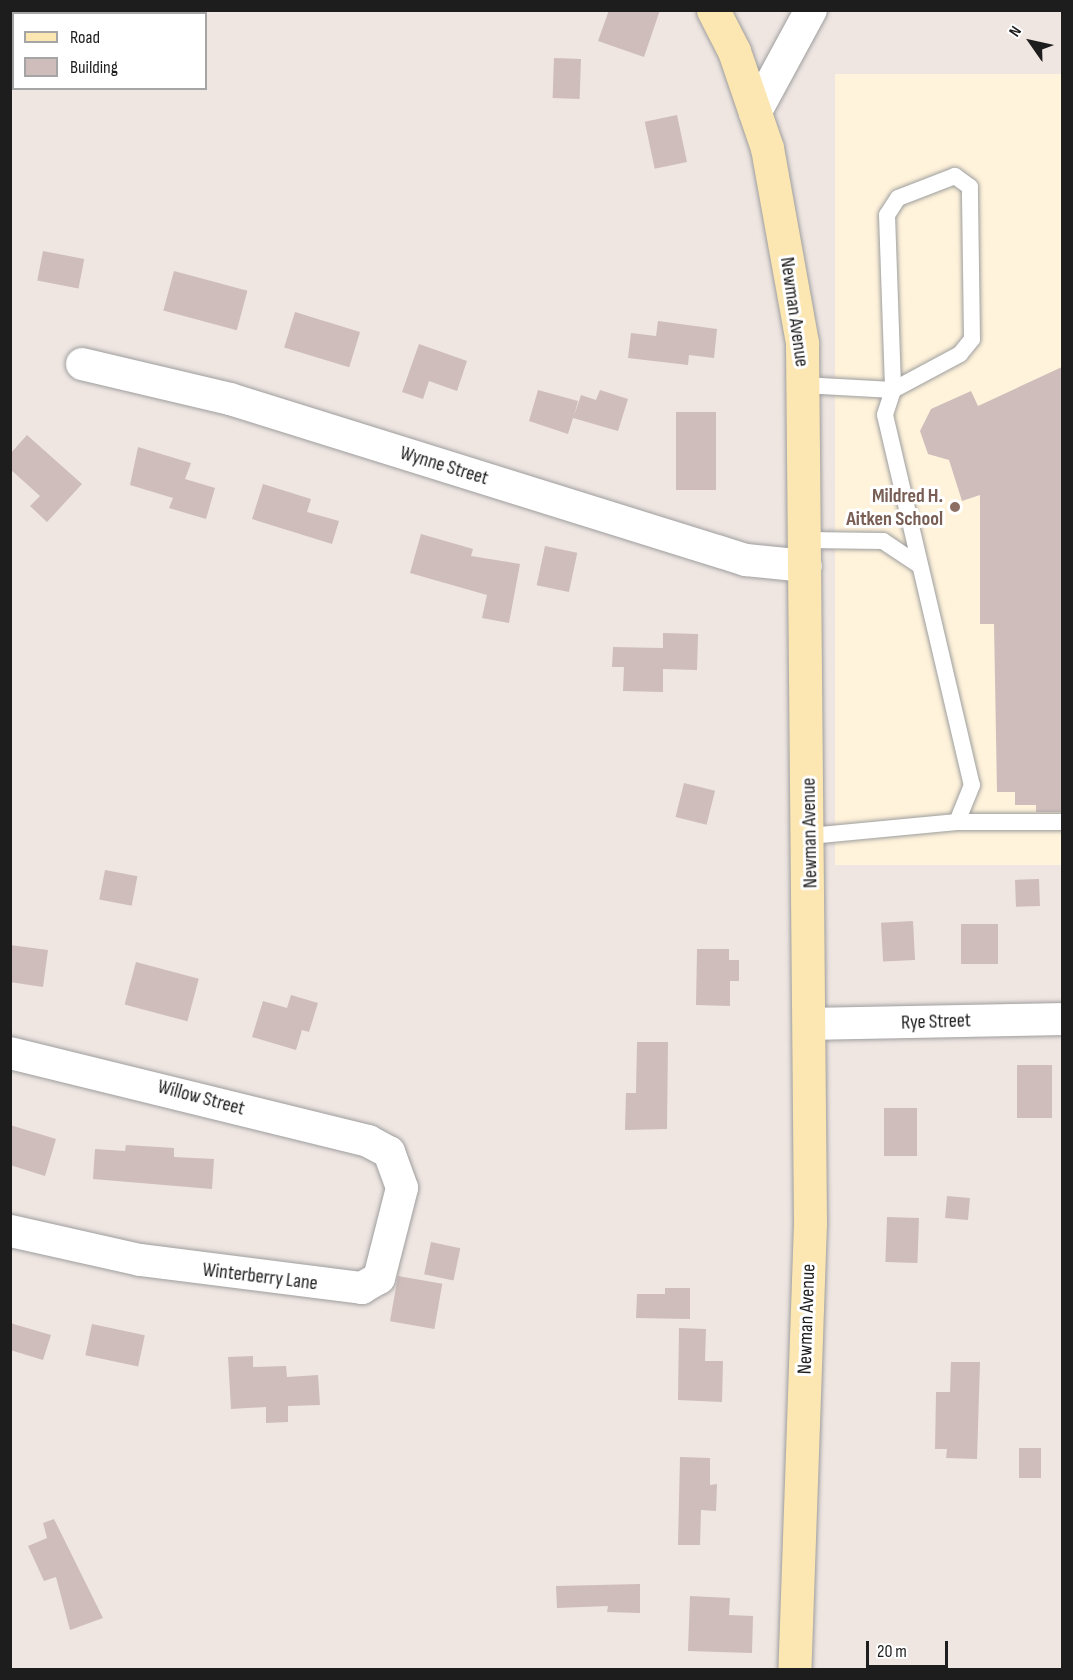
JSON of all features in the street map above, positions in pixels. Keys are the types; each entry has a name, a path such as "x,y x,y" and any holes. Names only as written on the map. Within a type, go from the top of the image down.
{"main road":[{"name":"Newman Avenue","path":"713,10 755,112 767,148 802,343 810,836 810,1223 794,1670"}],"street":[{"path":"755,112 811,10"},
{"name":"Wynne Street","path":"82,364 230,399 746,560 806,553"},
{"name":"Rye Street","path":"810,1024 1062,1019"},
{"name":"Willow Street","path":"10,1053 338,1131 389,1152"},
{"name":"Winterberry Lane","path":"10,1231 140,1260 362,1288 379,1278 402,1188 389,1152"}],"lane":[{"path":"803,385 893,390 960,354 972,339 970,187 955,176 898,198 887,215 893,390 885,415 972,785 957,822"},
{"path":"806,553 883,540 919,565"},
{"path":"810,836 957,822 1062,822"}],"shaded area":[{"name":"Mildred H. Aitken School","path":"835,74 1062,74 1062,865 835,865"}],"building":[{"path":"609,10 660,10 644,57 598,41"},
{"path":"554,58 581,59 580,99 553,98"},
{"path":"677,115 687,162 655,169 645,122"},
{"path":"43,251 84,259 79,288 37,280"},
{"path":"174,271 247,291 237,330 163,311"},
{"path":"295,312 360,332 349,367 284,347"},
{"path":"658,321 717,329 714,358 689,355 688,365 628,358 631,333 656,336"},
{"path":"419,344 467,361 457,391 429,381 423,399 402,392"},
{"path":"1062,367 1062,804 1061,812 1036,812 1036,805 1015,805 1015,792 997,792 994,624 980,624 980,495 962,501 949,460 928,454 920,431 931,409 971,391 978,406"},
{"path":"538,390 578,401 574,416 581,395 596,400 600,390 628,399 618,431 573,418 568,434 529,421"},
{"path":"676,412 716,412 716,490 676,490"},
{"path":"27,435 82,484 47,522 30,506 40,496 10,469 10,454"},
{"path":"138,447 191,463 185,479 215,488 206,519 169,508 173,498 130,485"},
{"path":"263,484 311,499 307,512 339,521 332,544 252,519"},
{"path":"421,534 473,549 471,556 520,564 509,623 482,618 487,595 410,573"},
{"path":"545,546 577,553 569,592 537,585"},
{"path":"663,633 698,634 697,670 663,669 663,692 623,691 624,667 612,667 613,647 663,648"},
{"path":"684,783 715,791 707,825 676,817"},
{"path":"105,870 137,876 132,906 99,899"},
{"path":"1039,879 1040,906 1016,907 1015,880"},
{"path":"913,921 915,960 883,962 881,923"},
{"path":"961,924 998,924 998,964 961,964"},
{"path":"10,945 48,950 43,987 10,982"},
{"path":"697,949 729,949 729,960 739,960 739,981 730,981 730,1006 696,1005"},
{"path":"136,962 199,979 187,1021 125,1005"},
{"path":"291,995 318,1003 309,1032 302,1030 296,1050 252,1037 263,1001 287,1008"},
{"path":"637,1042 668,1042 667,1129 625,1130 626,1093 636,1093"},
{"path":"1017,1065 1052,1065 1052,1118 1017,1118"},
{"path":"884,1108 917,1108 917,1156 884,1156"},
{"path":"10,1125 56,1139 45,1176 10,1165"},
{"path":"126,1145 174,1148 174,1157 214,1159 212,1189 93,1179 95,1149 125,1151"},
{"path":"947,1196 970,1198 968,1220 945,1218"},
{"path":"887,1217 919,1218 917,1263 885,1262"},
{"path":"431,1242 460,1248 453,1281 424,1274"},
{"path":"398,1276 442,1284 434,1329 390,1321"},
{"path":"665,1288 690,1288 690,1319 636,1318 637,1294 665,1294"},
{"path":"10,1323 51,1335 43,1360 10,1350"},
{"path":"92,1324 145,1335 138,1367 85,1355"},
{"path":"679,1328 706,1329 705,1361 723,1361 722,1402 678,1400"},
{"path":"253,1356 253,1367 286,1366 287,1377 318,1375 320,1405 288,1406 288,1422 266,1423 266,1407 231,1409 228,1357"},
{"path":"951,1362 980,1362 977,1459 946,1458 947,1449 935,1449 936,1392 950,1392"},
{"path":"1019,1448 1041,1448 1041,1478 1019,1478"},
{"path":"680,1457 710,1458 710,1485 717,1484 716,1511 701,1510 700,1545 678,1545"},
{"path":"54,1519 103,1618 70,1630 56,1577 44,1581 28,1546 47,1538 43,1523"},
{"path":"640,1584 640,1613 607,1612 608,1606 557,1608 556,1586"},
{"path":"690,1596 730,1598 729,1615 753,1616 752,1653 688,1651"}],"place":[{"name":"Mildred H. Aitken School","path":"955,507"}]}
